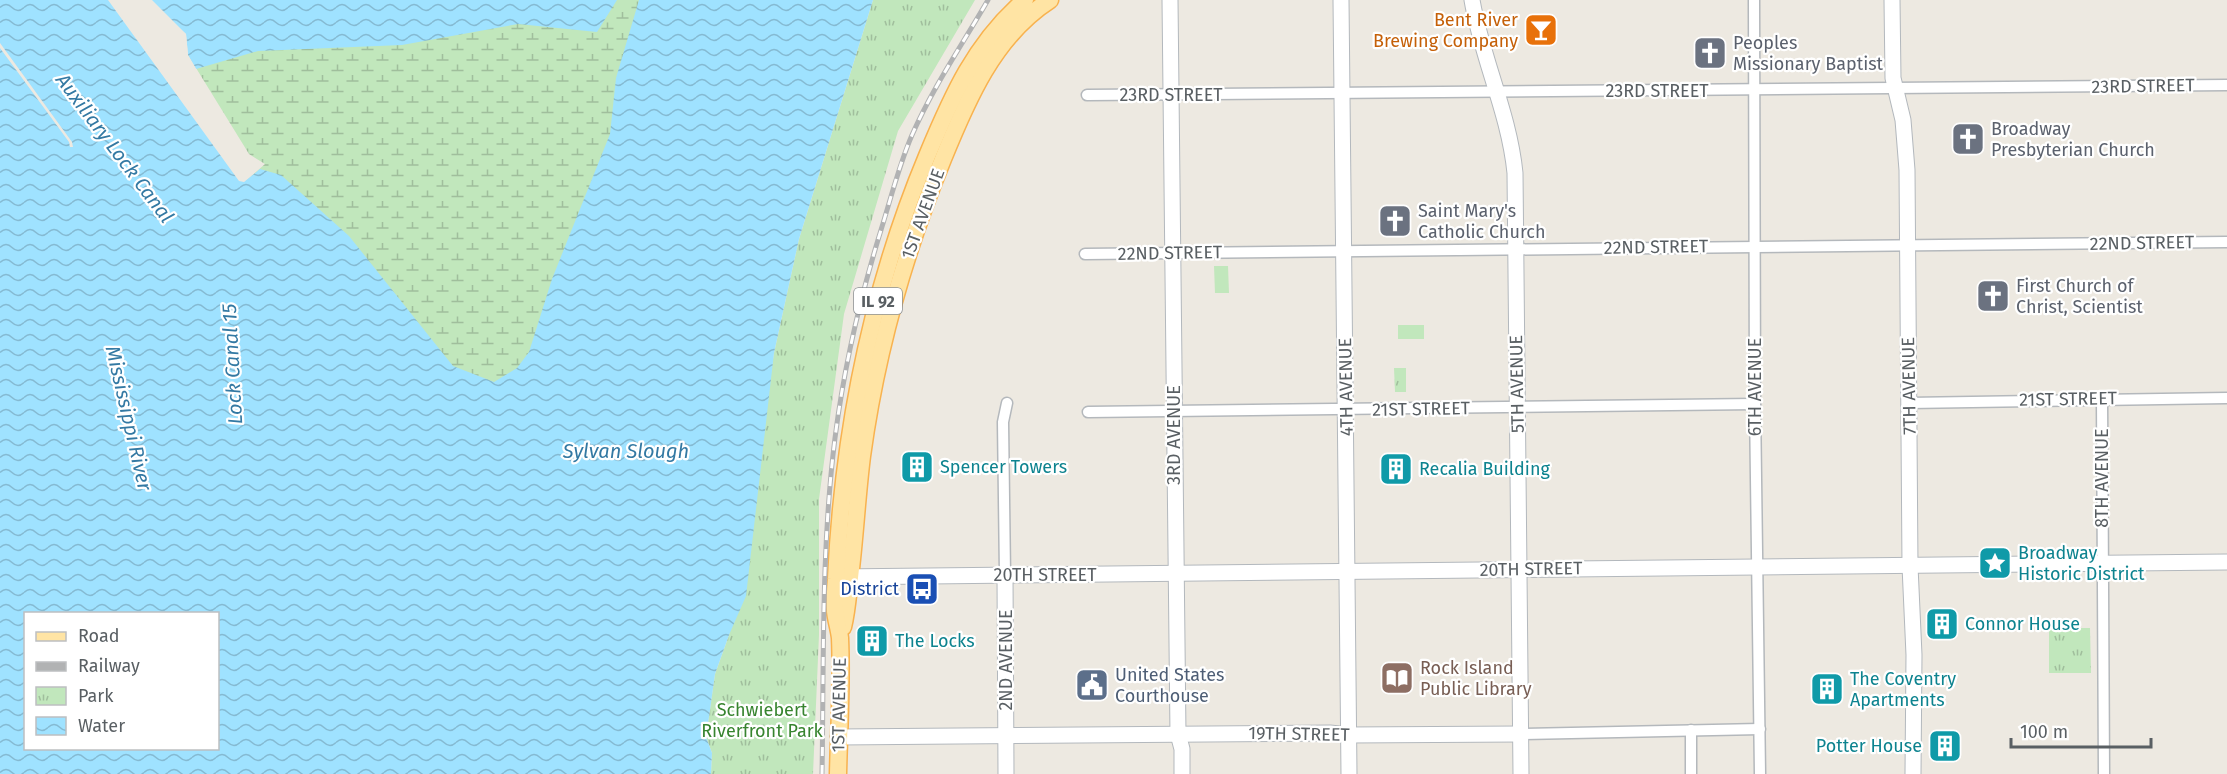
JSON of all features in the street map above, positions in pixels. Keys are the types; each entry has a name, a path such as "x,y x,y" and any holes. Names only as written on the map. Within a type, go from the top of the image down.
{"main road":[{"name":"1ST AVENUE","path":"843,577 845,471 855,402 875,310 897,237 921,172 961,80 978,51 999,25 1025,0"},
{"name":"1ST AVENUE","path":"838,774 840,636 835,612 843,577 878,367 889,318 919,218 950,141 987,65 1018,26 1049,0"}],"street":[{"name":"3RD AVENUE","path":"1170,0 1175,575 1178,734 1182,749 1182,774"},
{"name":"4TH AVENUE","path":"1341,0 1349,774"},
{"name":"5TH AVENUE","path":"1472,0 1479,34 1506,119 1513,152 1521,774"},
{"name":"6TH AVENUE","path":"1754,0 1755,404 1760,774"},
{"name":"7TH AVENUE","path":"1892,0 1892,61 1896,90 1904,120 1906,143 1914,774"},
{"name":"23RD STREET","path":"1087,95 1896,90 2227,85"},
{"name":"22ND STREET","path":"1085,254 2227,242"},
{"name":"21ST STREET","path":"1909,403 2102,398 2227,398"},
{"name":"8TH AVENUE","path":"2102,398 2104,774"},
{"name":"2ND AVENUE","path":"1006,774 1003,422 1007,403"},
{"name":"21ST STREET","path":"1088,412 1755,404"},
{"name":"20TH STREET","path":"843,577 2227,562"},
{"name":"19TH STREET","path":"838,737 1330,733 1348,735 1521,734 1760,729"},
{"path":"1691,730 1691,774"}],"green space":[{"path":"491,0 642,0 647,34 563,307 487,425 246,181 265,164 249,154 188,55"},
{"name":"Schwiebert Riverfront Park","path":"873,0 975,0 898,131 844,314 819,499 819,635 813,774 711,774 712,753 706,737 715,674 729,635 774,353 799,239"},
{"path":"1214,266 1228,266 1229,293 1215,293"},
{"path":"1398,325 1424,325 1424,339 1398,339"},
{"path":"1394,368 1406,368 1406,392 1395,392"},
{"path":"2049,628 2090,628 2091,673 2049,673"}],"water":[{"path":"0,0 108,0 239,181 244,182 260,169 281,175 349,236 453,366 494,382 517,368 529,352 552,279 610,134 616,78 639,0 873,0 799,239 774,353 746,596 715,674 706,737 712,753 711,774 0,774"},
{"path":"145,0 617,0 597,32 518,24 402,45 258,51 196,69 188,55 186,34"}],"pier":[{"path":"110,0 111,0 239,177"},
{"path":"142,0 152,0 186,34 188,55 198,72 194,71 185,56 183,36 156,18"},
{"path":"0,43 72,142 73,147 70,147 69,142 0,48"}],"railway":[{"path":"822,774 827,522 835,438 854,333 873,256 907,146 929,100 988,0"}],"place":[{"name":"Bent River Brewing Company","path":"1541,30"},
{"name":"Peoples Missionary Baptist","path":"1710,53"},
{"name":"Broadway Presbyterian Church","path":"1968,139"},
{"name":"Saint Mary's Catholic Church","path":"1395,221"},
{"name":"First Church of Christ, Scientist","path":"1993,296"},
{"name":"Spencer Towers","path":"917,467"},
{"name":"Recalia Building","path":"1396,469"},
{"name":"Broadway Historic District","path":"1995,563"},
{"name":"District","path":"922,589"},
{"name":"Connor House","path":"1942,624"},
{"name":"The Locks","path":"872,641"},
{"name":"Rock Island Public Library","path":"1397,678"},
{"name":"United States Courthouse","path":"1092,685"},
{"name":"The Coventry Apartments","path":"1827,689"},
{"name":"Potter House","path":"1945,746"}],"water label":[{"name":"Auxiliary Lock Canal","path":"115,148"},
{"name":"Lock Canal 15","path":"232,364"},
{"name":"Mississippi River","path":"129,418"},
{"name":"Sylvan Slough","path":"626,451"}]}
